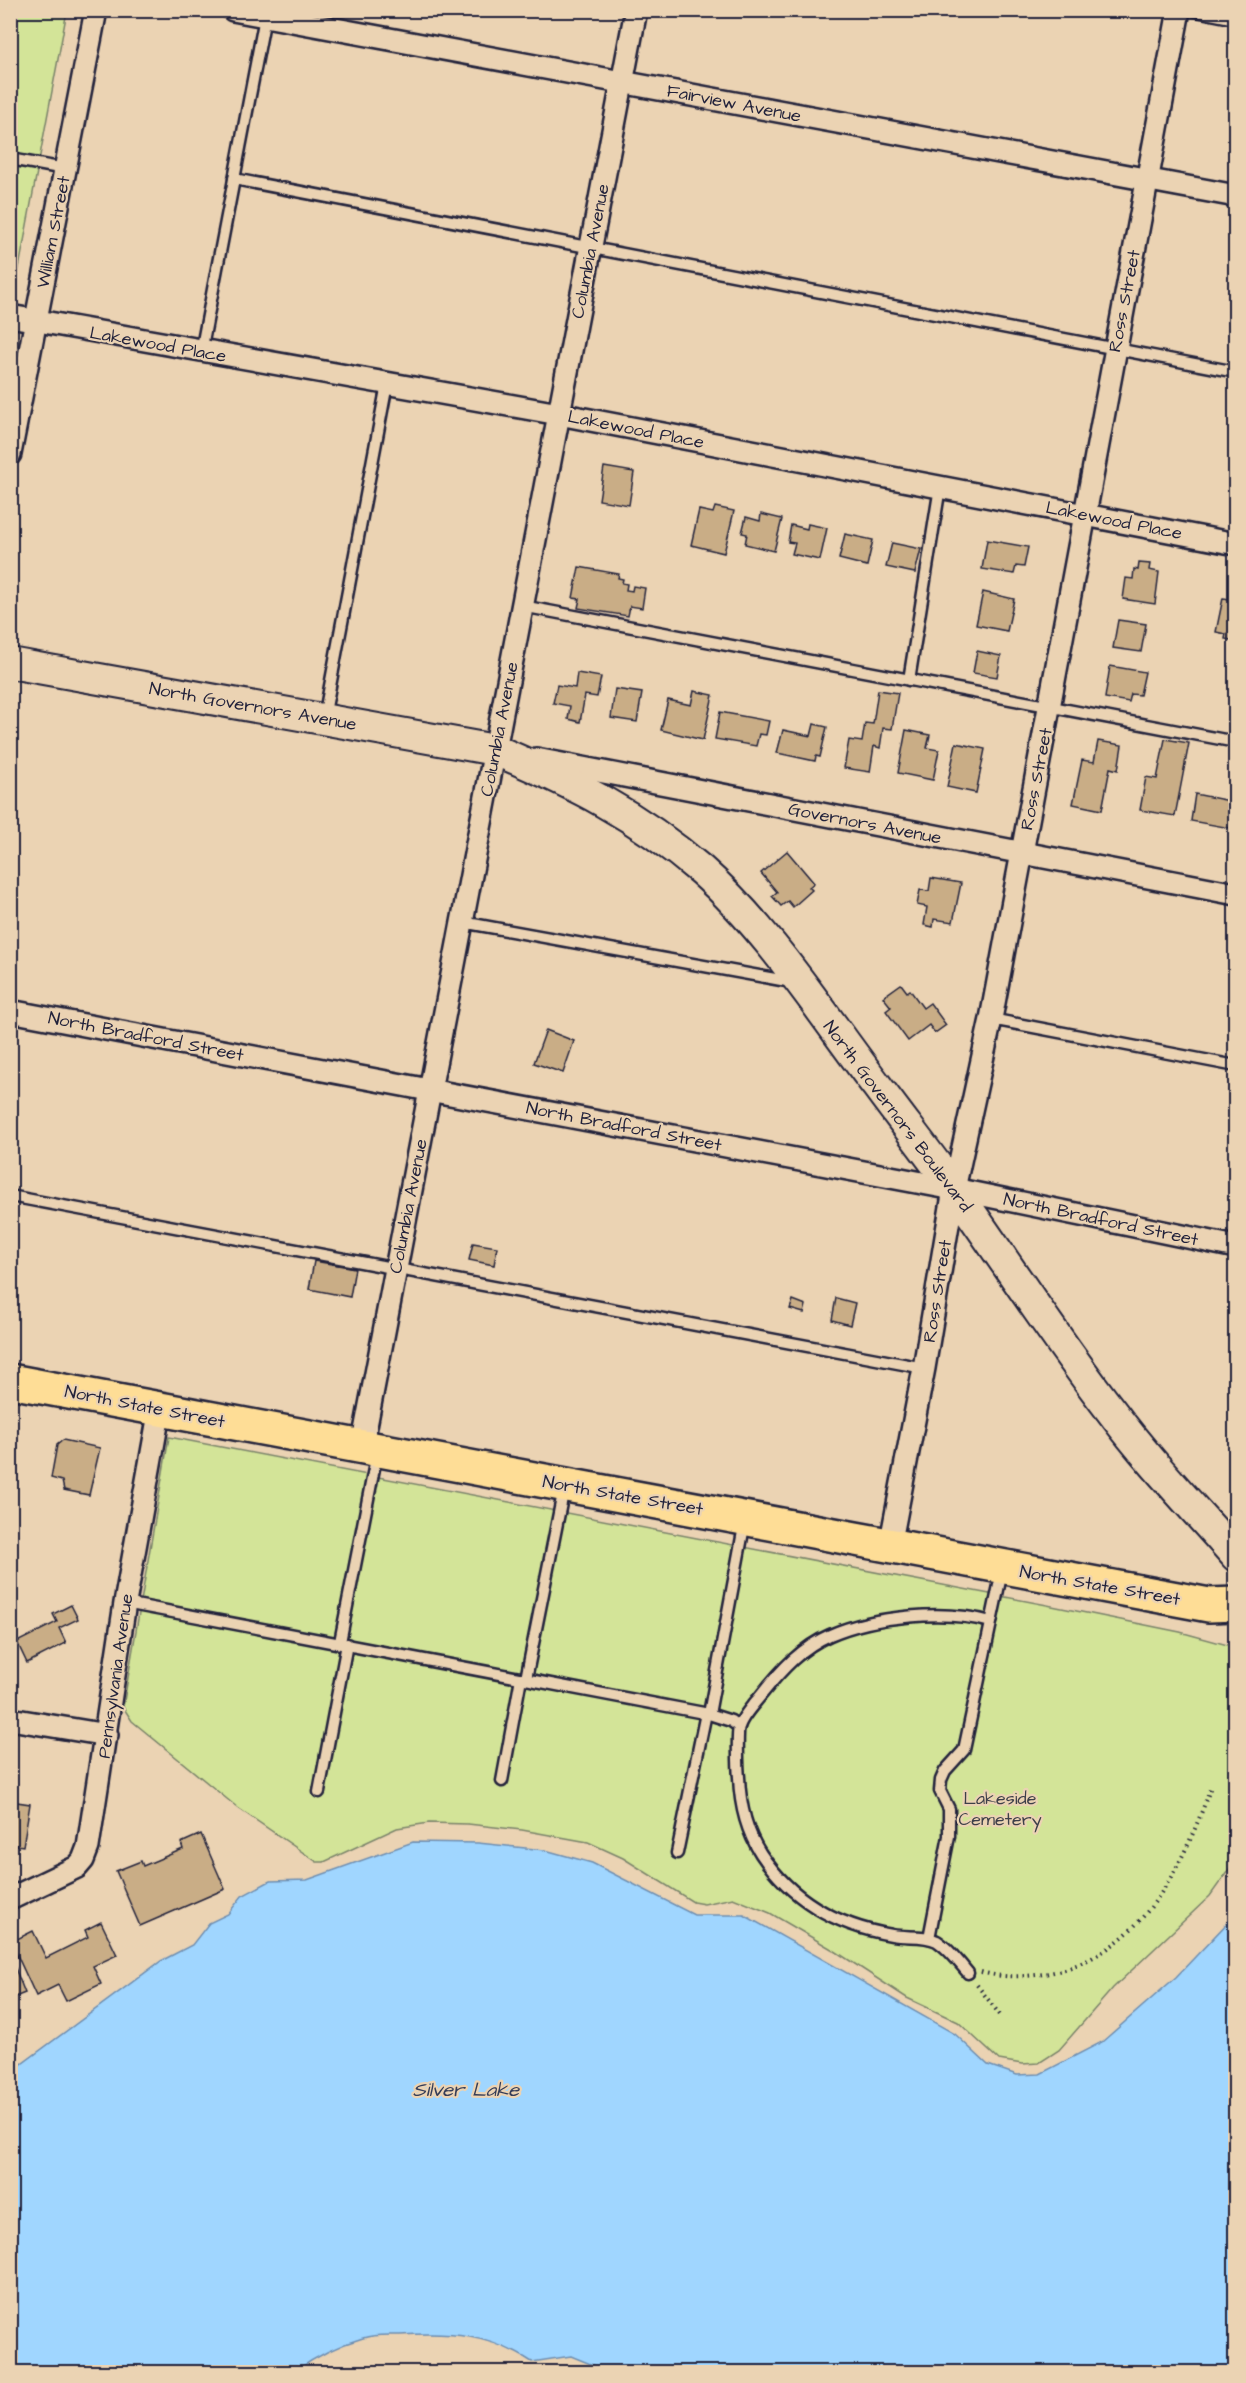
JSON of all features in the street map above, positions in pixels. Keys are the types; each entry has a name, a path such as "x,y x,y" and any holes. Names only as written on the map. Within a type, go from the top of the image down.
{"main road":[{"name":"North Governors Avenue","path":"10,663 495,750"},
{"name":"North Governors Boulevard","path":"495,750 563,779 610,804 659,837 702,872 739,908 799,983 954,1189 1113,1414 1165,1478 1236,1556"},
{"name":"North State Street","path":"10,1381 1003,1568 1209,1605 1236,1604"}],"street":[{"name":"William Street","path":"10,454 19,366 36,321 96,10"},
{"name":"Fairview Avenue","path":"233,10 1236,196"},
{"name":"Columbia Avenue","path":"370,1448 396,1269 636,10"},
{"name":"Ross Street","path":"890,1546 924,1368 954,1189 991,1019 1179,10"},
{"name":"Lakewood Place","path":"10,316 201,352 559,414 1236,544"},
{"name":"Governors Avenue","path":"495,750 1236,894"},
{"name":"North Bradford Street","path":"10,1011 954,1189 1236,1247"},
{"name":"Pennsylvania Avenue","path":"10,1899 69,1872 83,1860 88,1847 107,1735 125,1603 160,1408"},
{"path":"10,1719 107,1735"}],"lane":[{"path":"1191,10 1236,19"},
{"path":"201,352 265,17"},
{"path":"10,159 65,169"},
{"path":"234,180 1236,372"},
{"path":"324,718 387,384"},
{"path":"909,680 940,487"},
{"path":"522,606 1236,742"},
{"path":"462,922 799,983"},
{"path":"991,1019 1236,1065"},
{"path":"10,1196 924,1368"},
{"path":"319,1792 344,1643 370,1448"},
{"path":"502,1781 565,1485"},
{"path":"677,1853 746,1518"},
{"path":"929,1938 948,1836 949,1809 940,1791 942,1780 945,1771 964,1750 1003,1568"},
{"path":"125,1603 707,1713 730,1721 739,1727"},
{"path":"966,1970 938,1942 929,1938 891,1935 846,1922 809,1904 779,1878 753,1840 745,1818 740,1794 739,1727 779,1673 793,1659 830,1635 875,1622 917,1617 974,1617 991,1622"}],"path":[{"path":"966,1970 1008,1978 1061,1971 1090,1960 1111,1947 1133,1927 1173,1875 1191,1842 1210,1786"},
{"path":"966,1970 1000,2015"}],"green space":[{"path":"10,11 67,11 16,284 10,283"},
{"name":"Lakeside Cemetery","path":"169,1437 1047,1605 1180,1632 1235,1647 1235,1861 1210,1896 1113,1988 1059,2050 1039,2063 1022,2064 999,2060 958,2022 907,1998 835,1951 770,1913 733,1898 704,1904 693,1902 623,1858 588,1842 522,1830 468,1824 429,1823 397,1828 324,1862 317,1862 238,1808 132,1721 123,1707"}],"water":[{"name":"Silver Lake","path":"413,1842 478,1843 545,1850 592,1863 694,1915 744,1915 955,2034 988,2065 1017,2075 1040,2074 1102,2042 1176,1977 1235,1915 1235,2372 610,2372 571,2356 532,2362 485,2340 436,2334 367,2337 327,2352 294,2372 11,2372 11,2072 161,1961 192,1945 209,1923 228,1914 242,1896 270,1881 307,1880"}],"building":[{"path":"604,467 634,472 629,505 599,500"},
{"path":"715,507 734,511 724,553 691,545 699,510 713,513"},
{"path":"761,514 782,519 774,551 745,544 747,534 742,533 746,517 760,521"},
{"path":"808,524 827,528 820,560 792,554 795,543 788,542 791,525 807,529"},
{"path":"845,534 873,540 867,566 839,559"},
{"path":"987,540 1028,547 1024,567 1016,566 1014,574 982,569"},
{"path":"892,543 921,549 915,573 886,567"},
{"path":"1139,563 1150,564 1149,570 1159,572 1155,604 1123,599 1126,578 1133,579 1134,569 1138,570"},
{"path":"579,567 619,574 618,578 623,579 622,583 627,584 626,590 632,591 633,586 645,588 642,608 630,606 628,616 578,608 580,599 573,598"},
{"path":"983,592 1014,599 1007,631 976,625"},
{"path":"1223,598 1236,600 1236,641 1225,639 1226,634 1216,632"},
{"path":"1118,620 1146,624 1141,652 1113,648"},
{"path":"977,651 1001,656 997,677 973,673"},
{"path":"1110,666 1145,672 1140,695 1131,694 1129,702 1105,698"},
{"path":"577,673 601,677 597,697 585,695 580,722 568,719 570,706 553,703 557,685 575,688"},
{"path":"615,689 642,693 637,722 611,718"},
{"path":"878,690 898,693 892,729 883,728 880,748 874,746 870,772 844,768 849,740 862,742 865,723 873,724"},
{"path":"694,691 713,695 703,740 661,730 668,700 691,705"},
{"path":"720,712 769,721 766,735 759,734 756,746 715,739"},
{"path":"814,724 827,727 820,757 816,756 815,761 777,753 783,730 811,736"},
{"path":"906,730 930,735 927,748 939,750 933,780 898,773"},
{"path":"1165,739 1189,743 1175,816 1140,810 1146,777 1157,779"},
{"path":"1098,741 1122,745 1118,770 1110,768 1102,810 1073,804 1082,760 1094,762"},
{"path":"956,743 985,749 976,793 947,787"},
{"path":"1195,794 1235,802 1230,828 1191,821"},
{"path":"787,851 814,883 809,887 812,890 793,907 788,901 781,906 772,896 777,892 761,873"},
{"path":"931,878 961,883 953,922 934,919 933,927 924,925 927,907 917,905 920,890 929,891"},
{"path":"901,984 907,992 910,990 923,1008 930,1003 946,1025 935,1033 929,1025 908,1041 886,1011 891,1007 883,997"},
{"path":"546,1030 574,1041 563,1073 534,1063"},
{"path":"473,1243 497,1247 494,1265 469,1260"},
{"path":"314,1261 355,1268 350,1297 309,1289"},
{"path":"836,1298 855,1303 850,1325 832,1320"},
{"path":"793,1300 806,1305 804,1313 790,1309"},
{"path":"63,1440 100,1448 89,1495 64,1490 62,1481 51,1478 57,1445"},
{"path":"71,1605 78,1619 59,1628 66,1643 27,1663 17,1642 57,1622 53,1614"},
{"path":"10,1801 30,1804 23,1846 10,1844"},
{"path":"201,1834 225,1889 140,1926 116,1871 141,1861 143,1866 183,1849 181,1843"},
{"path":"101,1922 117,1955 93,1966 101,1984 66,2001 58,1985 36,1996 11,1942 33,1931 46,1958 88,1937 85,1930"},
{"path":"15,1968 25,1993 10,1999 10,1970"}]}
